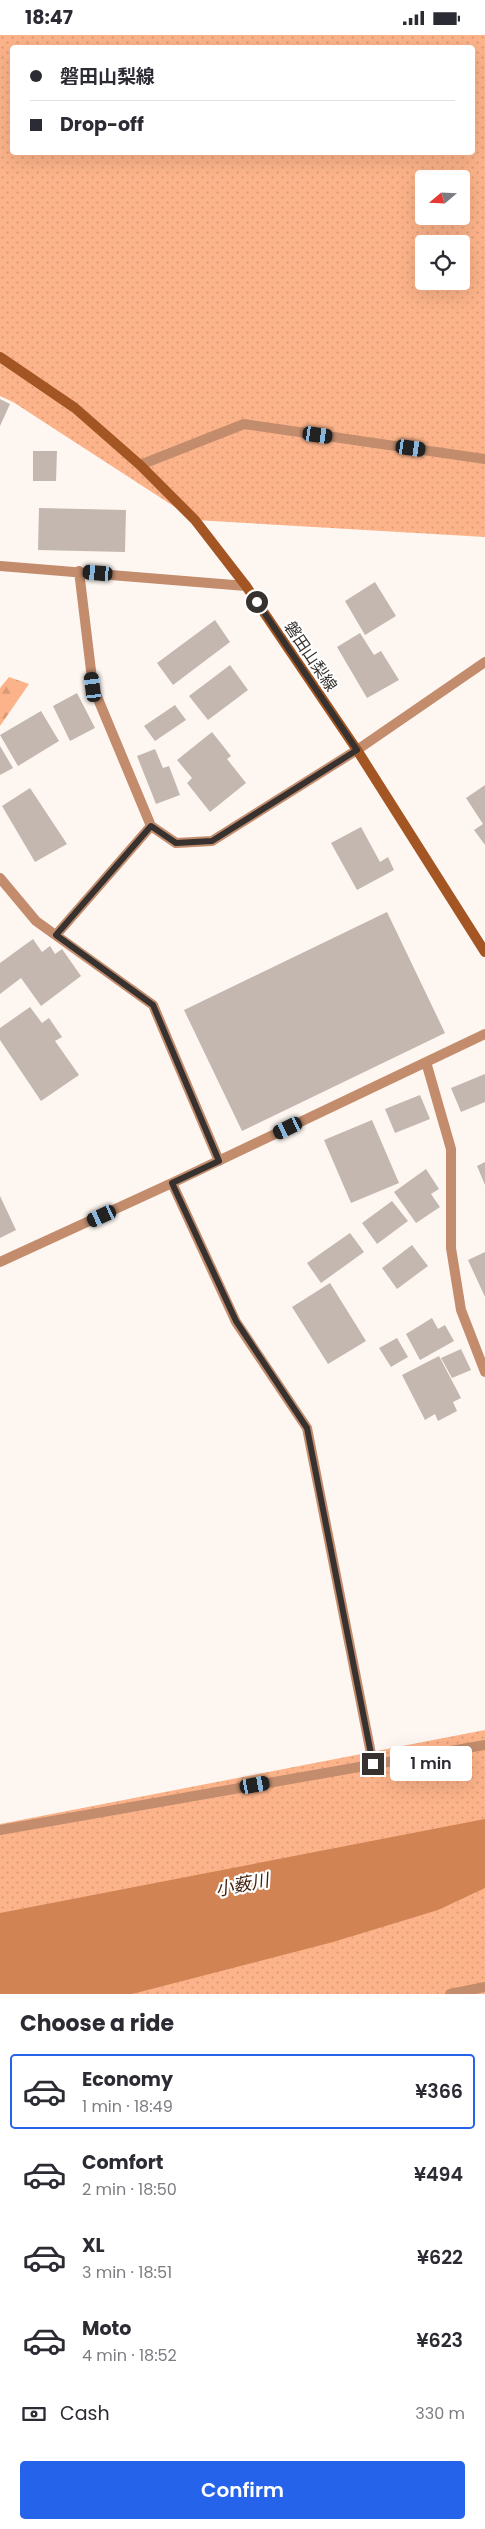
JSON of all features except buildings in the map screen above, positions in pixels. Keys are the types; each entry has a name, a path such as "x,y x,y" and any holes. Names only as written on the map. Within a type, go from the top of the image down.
{"main road":[{"name":"磐田山梨線","path":"0,357 75,408 140,465 194,520 246,586 357,750 485,952"}],"street":[{"path":"140,465 244,424 485,459"},
{"path":"0,566 246,586"},
{"path":"80,571 93,687 151,826 176,843 212,841 357,750 485,662"},
{"path":"56,935 151,826"},
{"path":"0,878 36,921 153,1005 219,1161"},
{"path":"0,1262 219,1161 485,1034"},
{"path":"426,1062 452,1149 451,1248 461,1310 485,1372"},
{"path":"172,1183 236,1321 307,1428 373,1764"},
{"path":"0,1830 485,1745"},
{"path":"450,1994 485,1987"}],"green space":[{"path":"0,35 485,35 485,537 195,520 13,402 0,396"},
{"path":"9,677 29,684 0,726 0,688"},
{"path":"485,1730 485,1994 0,1994 0,1824"}],"water":[{"name":"小薮川","path":"485,1819 485,1888 438,1910 333,1942 132,1994 0,1994 0,1913"}],"route":[{"path":"257,602 357,750 212,841 176,843 151,826 56,935 153,1005 219,1161 172,1183 236,1321 307,1428 373,1764"}]}
